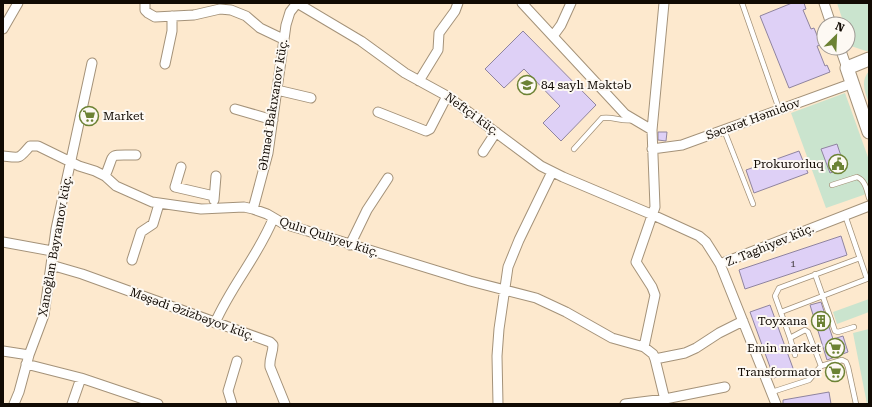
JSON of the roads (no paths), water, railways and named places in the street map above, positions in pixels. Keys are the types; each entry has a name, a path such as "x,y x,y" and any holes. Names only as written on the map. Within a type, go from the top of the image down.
{"street":[{"path":"3,29 18,3"},
{"path":"145,3 145,10 148,14 155,17 203,14 220,9 231,10 246,16 260,28 283,39"},
{"name":"Əhməd Bakıxanov küç.","path":"253,209 268,153 283,39 290,12 297,3"},
{"name":"Neftçi küç.","path":"297,3 361,41 405,73 447,96 541,166 699,236 706,242 720,264"},
{"path":"420,81 438,50 439,33 455,11 458,3"},
{"path":"522,3 587,74 632,120 652,130"},
{"path":"553,36 561,25 571,3"},
{"path":"664,3 652,130 655,197 653,215 637,255 636,262 652,287 655,295 644,347 655,359 665,402"},
{"path":"824,3 828,16"},
{"path":"166,64 172,31 172,16"},
{"path":"843,56 869,132"},
{"path":"847,68 869,59"},
{"name":"Xanoğlan Bayramov küç.","path":"14,404 19,392 29,355 44,315 52,251 92,63"},
{"name":"Səcarət Həmidov","path":"652,149 673,147 853,83"},
{"path":"277,90 311,98"},
{"path":"378,112 426,131 430,129 447,96"},
{"path":"235,109 273,120"},
{"path":"483,152 496,132"},
{"name":"Qulu Quliyev küç.","path":"3,156 20,157 24,155 30,146 34,145 105,176 116,186 159,204 213,210 238,208 253,209 266,214 273,219 350,245 548,303 618,340 644,347"},
{"path":"105,176 111,158 114,155 136,155"},
{"path":"181,168 175,187 214,196"},
{"path":"498,404 498,356 508,267 513,253 552,172"},
{"path":"213,210 216,176"},
{"path":"350,245 367,210 388,178"},
{"path":"132,260 141,232 153,224 159,204"},
{"name":"Z. Taghiyev küç.","path":"776,404 720,264 869,206"},
{"path":"215,323 225,302 263,243 273,219"},
{"path":"3,242 52,251"},
{"name":"Məşədi Əzizbəyov küç.","path":"51,265 82,274 270,342 273,345 270,367 285,404"},
{"path":"655,359 691,350 743,321"},
{"path":"3,351 29,355"},
{"path":"232,404 228,391 237,362"},
{"path":"26,364 81,378 158,404"},
{"path":"72,404 81,378"},
{"path":"626,404 665,402 725,387"}],"lane":[{"path":"742,3 779,109"},
{"path":"574,149 602,118 609,117 624,121 632,120"},
{"path":"724,130 753,204"},
{"path":"832,185 857,177 860,178 869,198"},
{"path":"781,312 867,279 845,215"},
{"path":"795,354 775,296 779,288 860,258"},
{"path":"815,274 835,331 854,327"},
{"path":"790,338 805,330 808,332 820,366"},
{"path":"772,392 809,380 820,366 842,360 846,362 856,404"}],"place":[{"name":"84 saylı Məktəb","path":"527,85"},
{"name":"Market","path":"89,116"},
{"name":"Prokurorluq","path":"838,164"},
{"name":"Toyxana","path":"821,321"},
{"name":"Emin market","path":"835,348"},
{"name":"Transformator","path":"835,372"}]}
